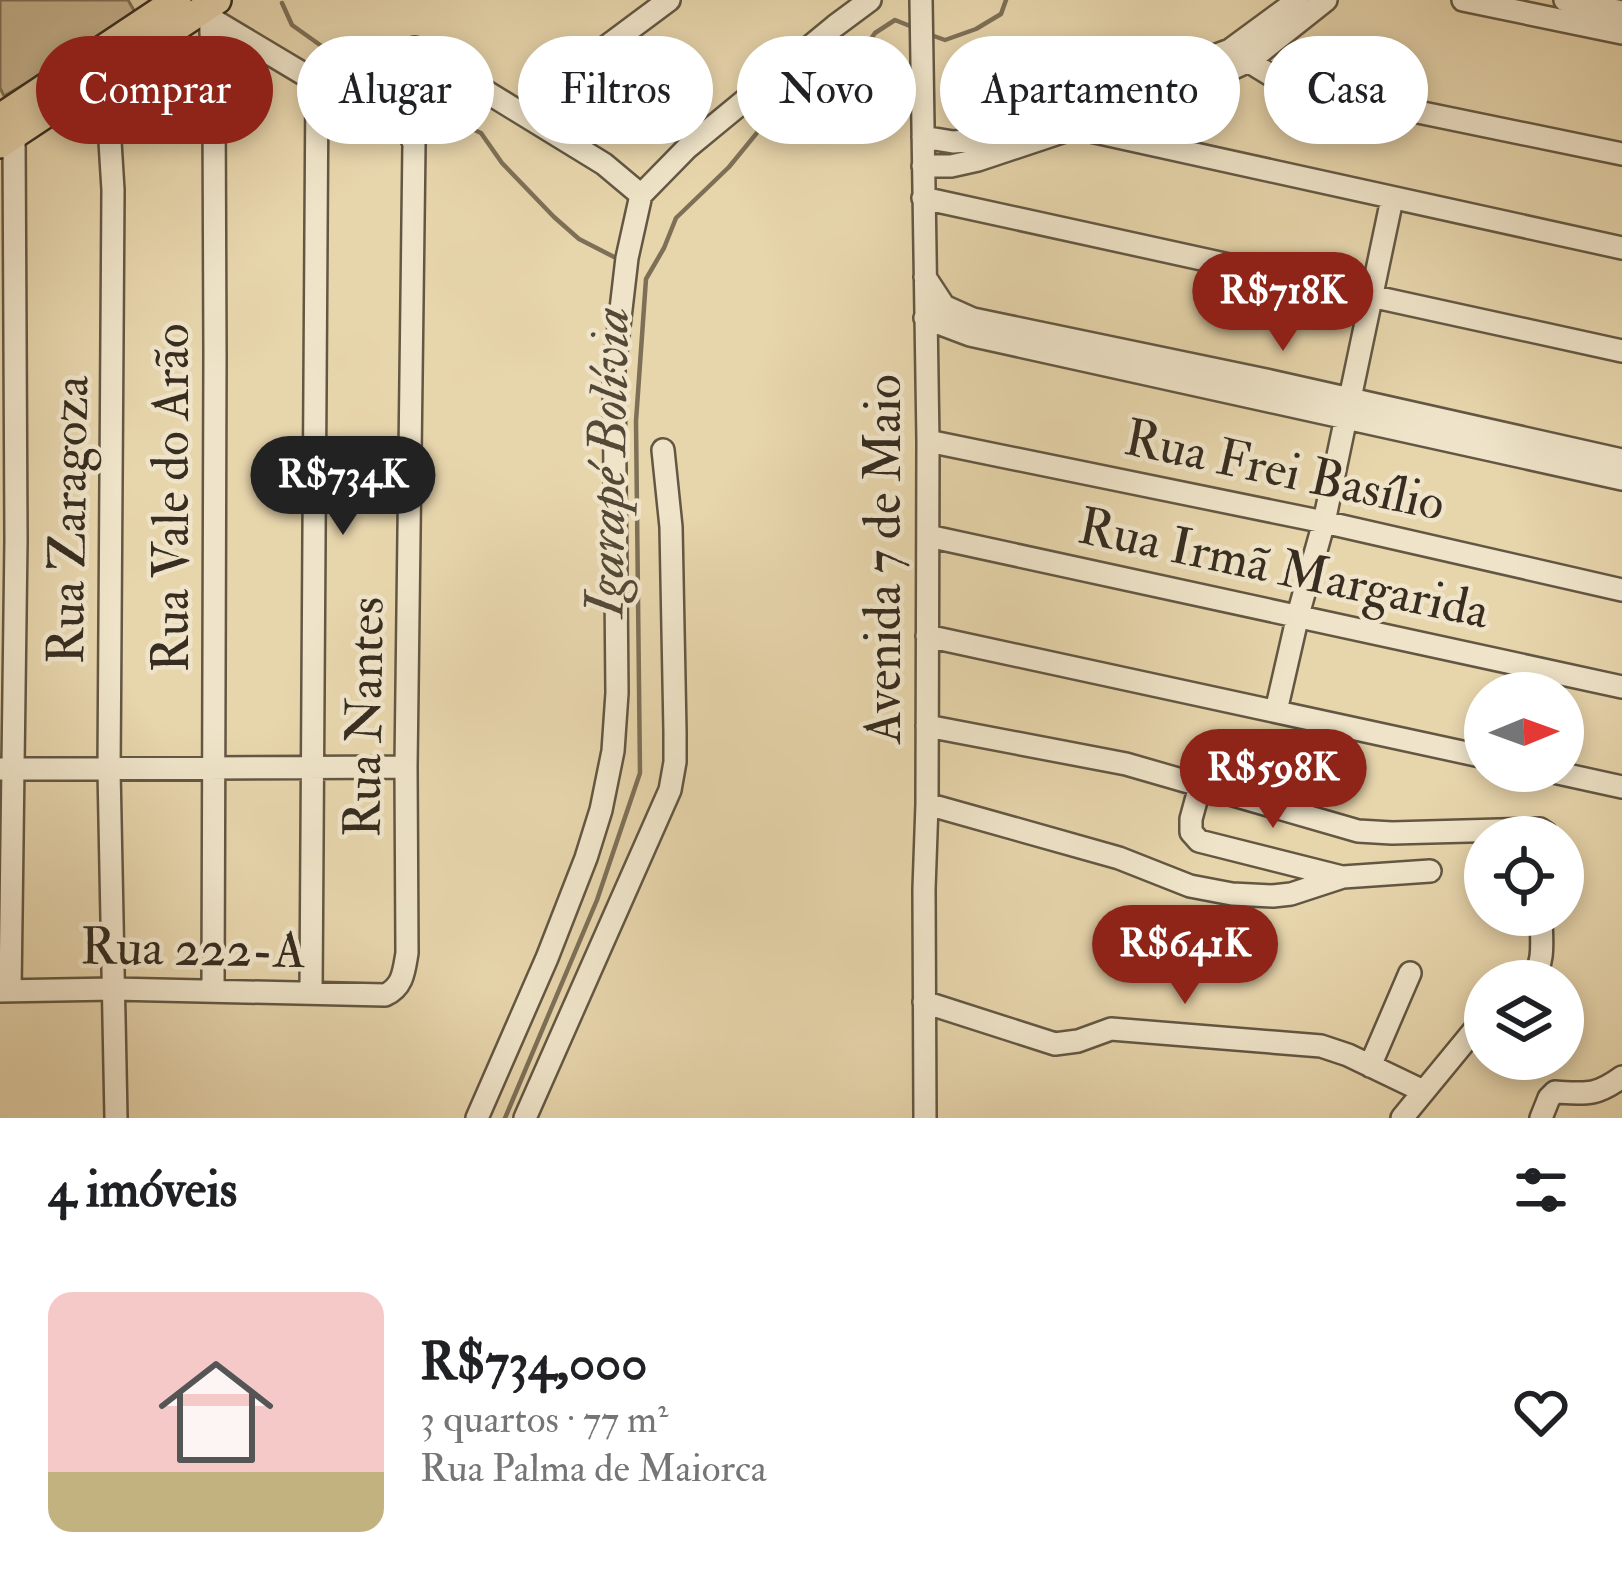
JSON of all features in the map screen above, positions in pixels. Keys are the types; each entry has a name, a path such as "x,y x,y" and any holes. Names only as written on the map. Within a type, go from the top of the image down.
{"main road":[{"path":"134,36 177,0"},
{"path":"155,36 212,7"},
{"path":"4,133 36,110"}],"street":[{"path":"621,36 669,0"},
{"path":"477,1118 586,858 613,751 617,693 614,369 627,258 641,195 687,148 870,0"},
{"path":"1240,54 1298,0"},
{"path":"1240,54 1326,0"},
{"path":"1463,0 1622,33"},
{"path":"1565,0 1622,12"},
{"name":"Avenida 7 de Maio","path":"921,2 928,441 925,1118"},
{"path":"212,7 297,68"},
{"name":"Rua Vale do Arão","path":"212,7 213,992"},
{"path":"1240,56 1287,85 1622,154"},
{"path":"494,96 604,164 641,195"},
{"path":"4,133 16,540 5,991"},
{"path":"923,137 940,140"},
{"name":"Rua Zaragoza","path":"111,144 109,770 116,1118"},
{"path":"310,993 317,144"},
{"name":"Rua Nantes","path":"385,995 400,983 407,953 413,144"},
{"path":"923,166 951,166 1025,144"},
{"path":"1148,144 1622,248"},
{"path":"923,198 1622,351"},
{"path":"1276,711 1324,522 1392,199"},
{"path":"924,275 944,306 973,319 1622,479"},
{"path":"926,318 956,331 1245,397 1347,408 1622,460"},
{"name":"Rua Frei Basílio","path":"928,441 1324,522 1622,590"},
{"path":"525,1118 670,790 675,709 663,450"},
{"name":"Rua Irmã Margarida","path":"928,536 1622,687"},
{"path":"927,636 1464,752"},
{"path":"927,726 1126,764 1358,831 1464,831"},
{"path":"7,769 406,767"},
{"path":"1584,779 1622,787"},
{"path":"1200,786 1191,819 1191,832 1198,841 1343,877"},
{"path":"927,804 1120,857 1207,890 1273,896 1343,877 1430,872"},
{"path":"1370,1066 1410,973"},
{"name":"Rua 222-A","path":"5,991 385,995"},
{"path":"924,1002 1055,1044 1112,1029 1321,1046 1423,1091"},
{"path":"1402,1118 1464,1042"},
{"path":"1541,1118 1556,1092 1590,1094 1622,1077"}],"shaded area":[{"path":"0,0 128,0 139,19 109,36 36,36 36,78 4,96 0,88"}],"waterway":[{"name":"Igarapé Bolívia","path":"931,35 945,40 976,29 1001,14 1006,0"},
{"path":"282,3 292,25 372,82 481,133 502,163 554,217 579,239 618,259"},
{"name":"Igarapé Bolívia","path":"505,1118 597,900 640,773 636,421 646,279 676,218 729,167 770,117 802,92 849,70 875,33 895,20 915,28"}]}
